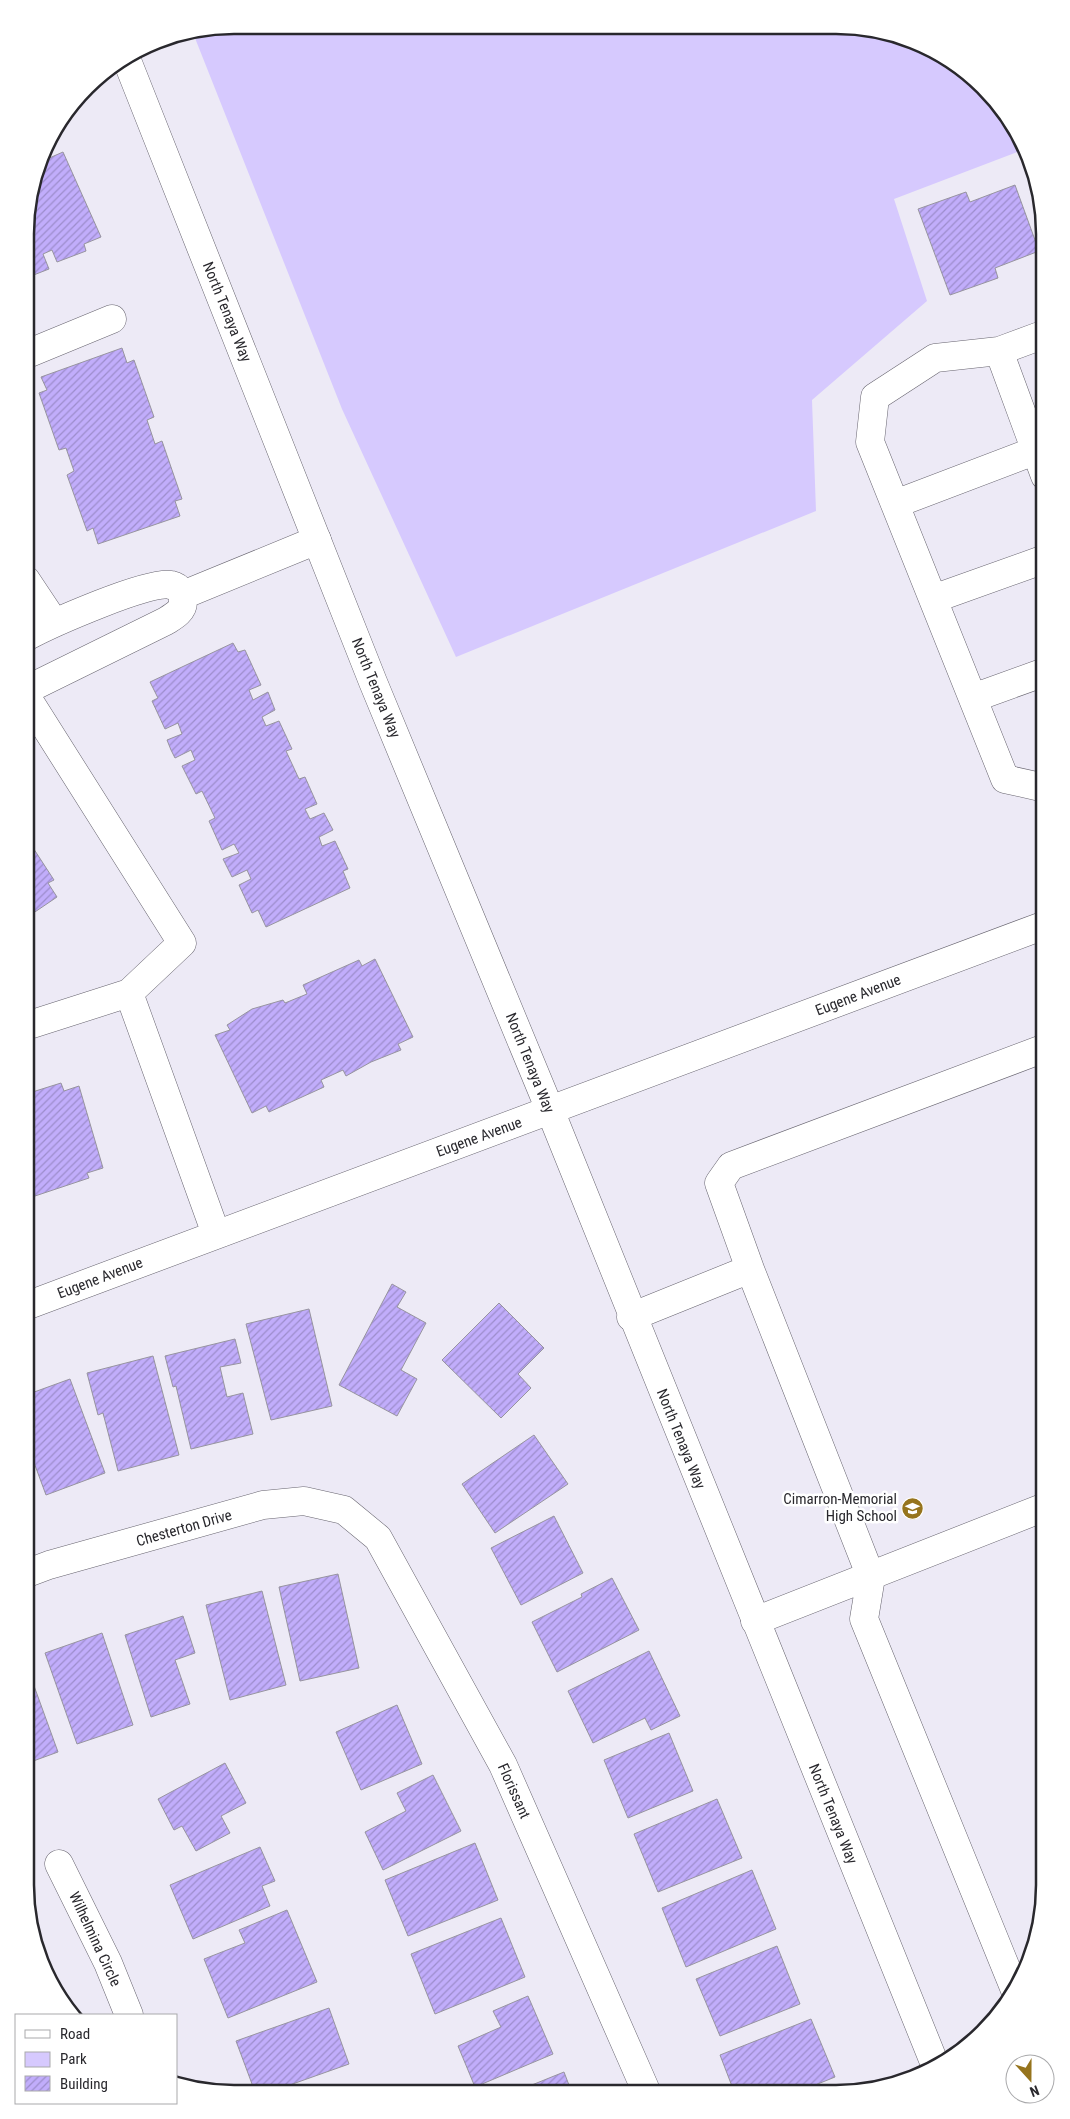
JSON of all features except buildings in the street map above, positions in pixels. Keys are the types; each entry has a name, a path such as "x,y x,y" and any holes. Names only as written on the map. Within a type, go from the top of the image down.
{"street":[{"name":"North Tenaya Way","path":"129,64 373,682 550,1110 933,2060"},
{"path":"34,351 112,319"},
{"path":"1036,337 1000,351 935,358 875,397 870,442 1005,779 1036,786"},
{"path":"1000,351 1036,439"},
{"path":"895,504 1036,451"},
{"path":"183,595 317,540"},
{"path":"933,599 1036,562"},
{"path":"34,633 54,622 124,596 165,584 179,588 183,595 183,606 177,614 34,686"},
{"path":"34,592 54,622"},
{"path":"124,596 140,634"},
{"path":"973,698 1036,675"},
{"path":"34,709 182,943 129,993 34,1023"},
{"name":"Eugene Avenue","path":"34,1303 1036,928"},
{"path":"129,993 216,1234"},
{"path":"1011,1981 864,1619 871,1577 718,1183 731,1166 1036,1051"},
{"path":"632,1317 750,1269"},
{"name":"Chesterton Drive","path":"34,1571 263,1506 304,1501 344,1510"},
{"name":"Florissant","path":"344,1510 378,1538 503,1765 644,2085"},
{"path":"755,1621 1036,1511"},
{"name":"Wilhelmina Circle","path":"59,1864 108,1964 129,2014"}],"green space":[{"path":"221,34 862,35 900,44 924,54 958,75 978,92 995,112 1018,152 894,199 927,301 812,400 816,511 456,657 342,409 195,38"}],"place":[{"name":"Cimarron-Memorial High School","path":"913,1508"}]}
